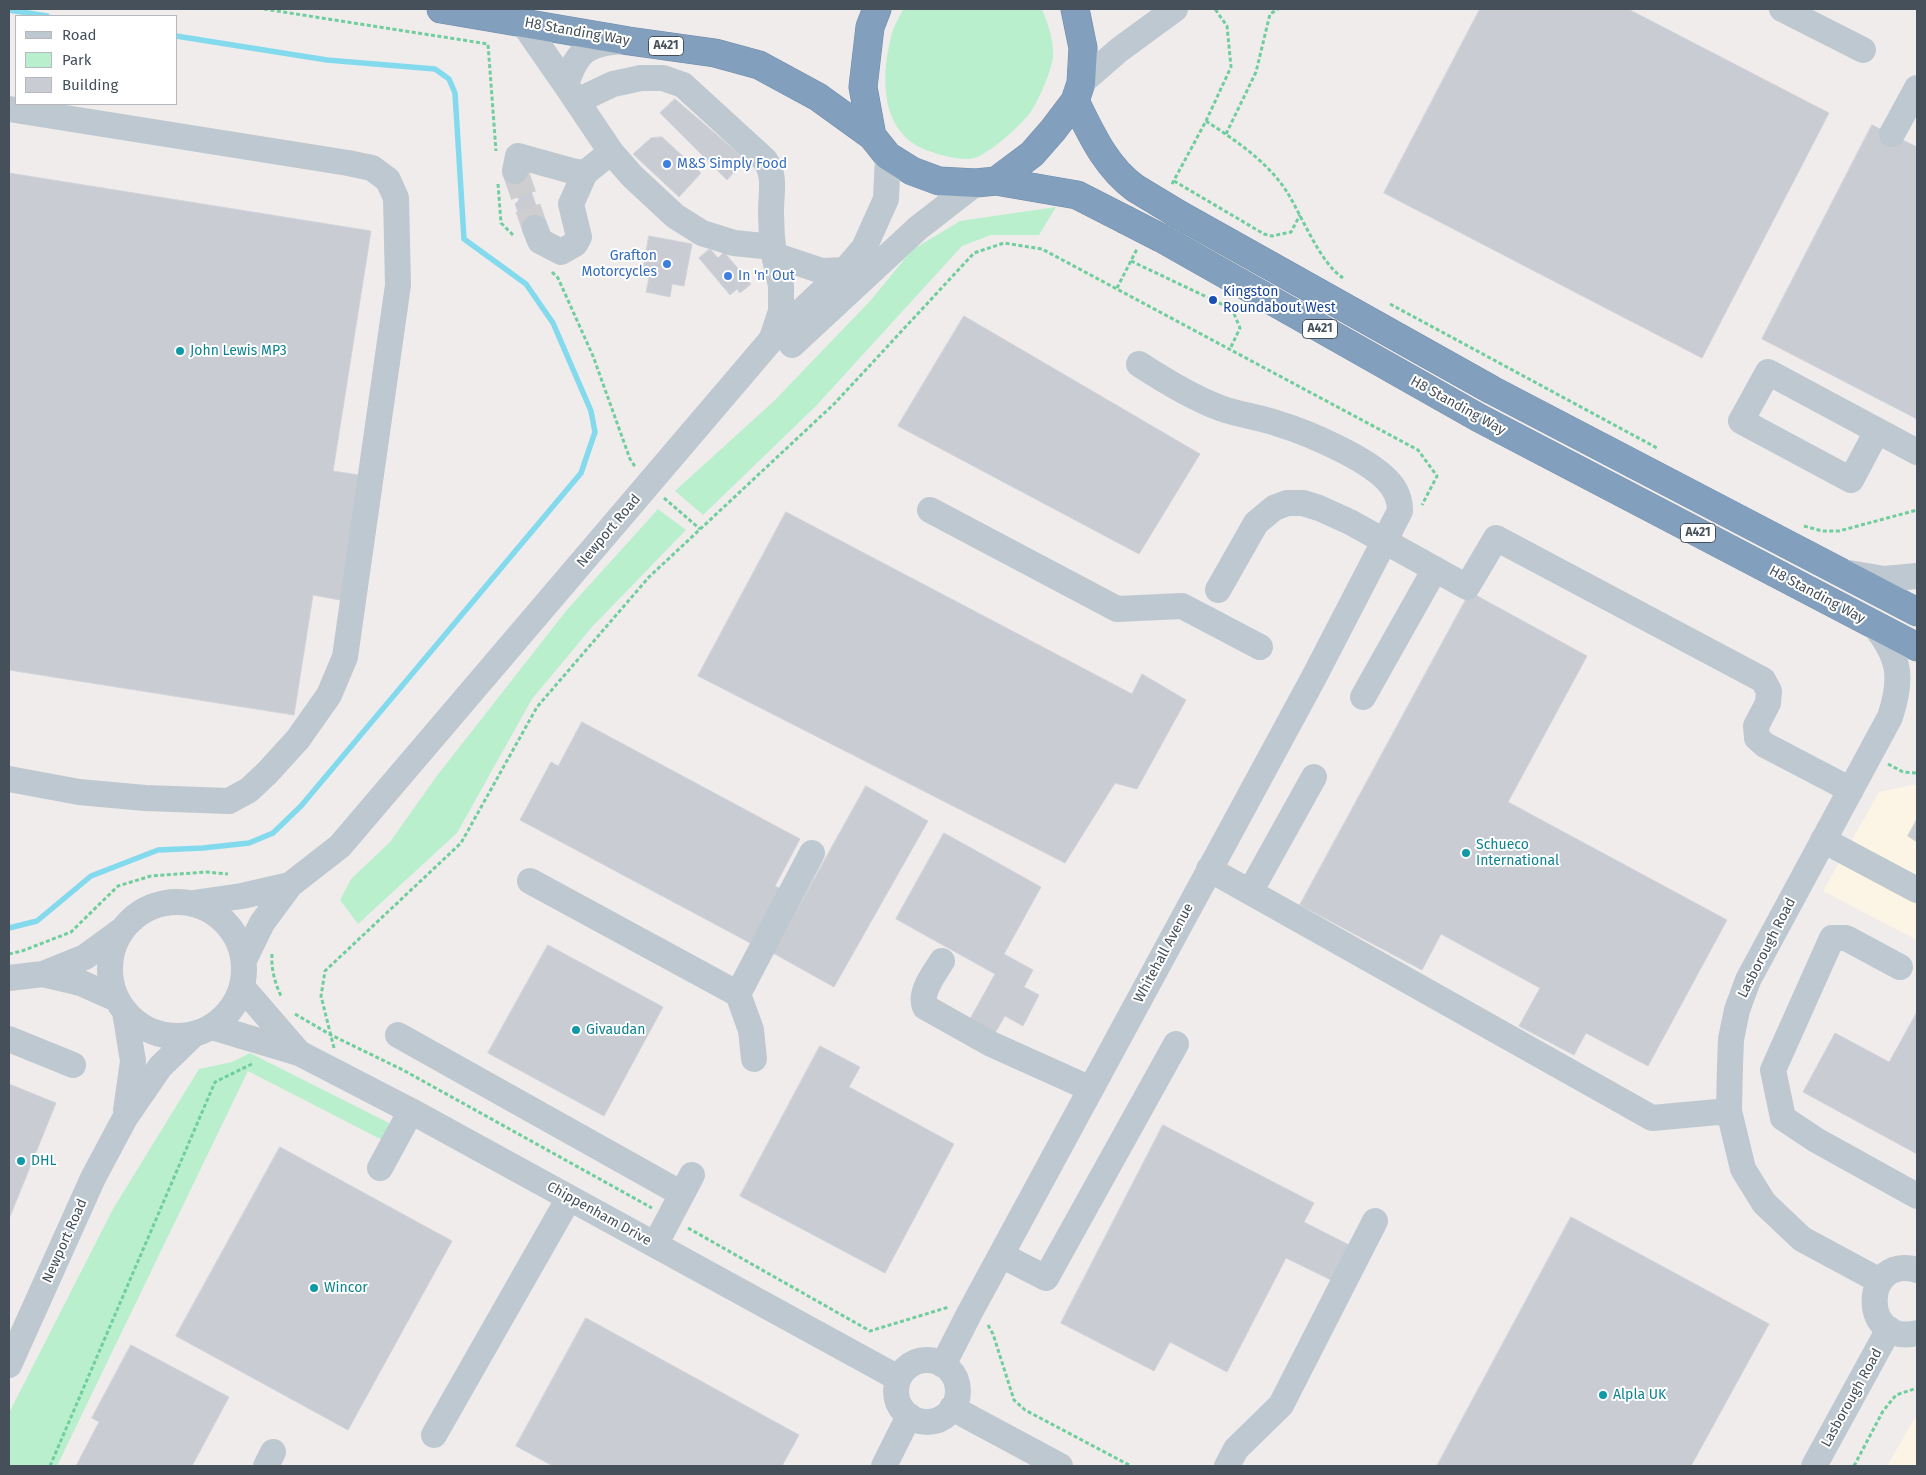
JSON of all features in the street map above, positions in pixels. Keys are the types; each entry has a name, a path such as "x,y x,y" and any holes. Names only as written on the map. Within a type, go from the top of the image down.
{"highway":[{"name":"H8 Standing Way","path":"441,9 629,41 715,53 759,66 818,97 912,171 939,181 986,182 1077,195 1162,238 1479,418 1917,647"},
{"path":"878,9 870,27 862,87 880,146"},
{"path":"986,182 1032,154 1053,130 1078,92 1083,48 1075,9"},
{"name":"A421","path":"1078,92 1104,157 1122,179 1135,188 1492,390 1917,612"}],"street":[{"path":"1782,9 1863,50"},
{"path":"1078,92 1119,50 1170,12"},
{"path":"523,23 611,152 632,176 675,216 702,234 774,251 822,270 844,270"},
{"path":"572,93 572,68 583,52 601,43 629,41"},
{"path":"572,93 641,78 663,78 683,85 770,166 773,180 771,212 774,251 781,286 781,311 772,339"},
{"path":"1892,134 1917,88"},
{"path":"9,109 372,168 388,180 396,198 398,285 345,657 329,695 298,739 249,790 229,801 145,798 79,792 9,779"},
{"name":"Newport Road","path":"244,960 262,923 290,885 340,846 772,339 844,270 864,248 886,200 880,146"},
{"path":"525,232 561,252 574,244 579,237 571,204 585,173 611,152"},
{"path":"506,177 518,156 585,173"},
{"path":"649,485 790,346 918,228 986,182"},
{"name":"Whitehall Avenue","path":"943,1365 968,1314 1314,677 1392,546 1400,511 1400,502 1388,480 1346,453 1279,424 1222,409 1198,399 1171,385 1140,364"},
{"path":"1877,431 1851,480 1742,421 1768,372 1917,452"},
{"path":"1218,590 1256,523 1274,508 1287,503 1303,503 1350,522 1467,587 1496,538 1763,680 1769,691 1768,703 1756,726 1757,738 1766,745 1851,790"},
{"path":"930,510 1117,609 1182,606 1260,647"},
{"path":"1363,697 1434,569"},
{"path":"1836,571 1884,579 1917,576"},
{"name":"Lasborough Road","path":"1874,625 1890,646 1898,671 1896,699 1890,717 1748,980 1737,1010 1731,1039 1729,1111 1743,1169 1764,1202 1802,1239 1880,1282"},
{"path":"1890,717 1917,705"},
{"path":"1250,892 1314,777"},
{"path":"1824,840 1917,890"},
{"path":"738,994 812,853"},
{"path":"1209,869 1652,1118 1729,1111"},
{"path":"530,881 738,994 751,1030 754,1059"},
{"name":"Newport Road","path":"194,904 290,885"},
{"path":"9,978 42,974 85,957 122,930 136,916 154,906 173,902 194,904 212,911 228,924 239,941 244,960 242,986 236,1002 226,1016 203,1031 175,1036 156,1033 139,1024 121,1005 81,982 42,974"},
{"path":"121,1005 111,982 110,964 114,946 122,930"},
{"path":"1900,967 1846,938 1832,938 1773,1070 1783,1118 1816,1140 1917,1196"},
{"path":"942,961 925,992 922,1000 924,1007 991,1044 1090,1089"},
{"name":"Chippenham Drive","path":"242,986 299,1053"},
{"name":"Newport Road","path":"121,1005 134,1061 125,1118"},
{"name":"Newport Road","path":"9,1365 93,1178 125,1118 160,1067 203,1031"},
{"name":"Chippenham Drive","path":"203,1031 299,1053 411,1111 898,1378"},
{"path":"398,1035 688,1185 656,1245"},
{"path":"9,1039 73,1065"},
{"path":"1001,1255 1046,1278 1176,1044"},
{"path":"380,1168 411,1111"},
{"path":"434,1435 569,1198"},
{"path":"1227,1466 1236,1449 1281,1405 1375,1221"},
{"path":"1917,1270 1909,1268 1897,1269 1888,1274 1876,1288 1873,1299 1876,1315 1889,1329 1898,1333 1910,1334 1917,1332"},
{"name":"Lasborough Road","path":"1814,1466 1889,1329"},
{"path":"918,1361 935,1361 943,1365 950,1370 957,1384 958,1392 952,1408 946,1415 937,1420 918,1420 910,1416 903,1410 896,1395 898,1378 903,1371 918,1361"},
{"path":"952,1408 1060,1466"},
{"path":"884,1466 910,1416"}],"path":[{"path":"264,9 488,44 496,153"},
{"path":"1216,9 1227,26 1231,66 1206,121 1226,134 1277,178 1329,266 1349,283"},
{"path":"1226,134 1256,72 1270,14 1278,9"},
{"path":"506,177 501,223 525,232"},
{"path":"1174,181 1236,218 1272,236 1291,232 1300,215"},
{"path":"325,1067 334,1047 321,996 325,971 461,843 537,707 649,577 835,403 974,253 1004,243 1042,249 1418,450 1437,476 1421,509"},
{"path":"1131,260 1232,309 1240,328 1230,349"},
{"path":"551,271 558,278 593,356 630,459 649,485 700,529"},
{"path":"1384,302 1657,448"},
{"path":"1798,524 1822,530 1839,531 1917,510"},
{"path":"1870,754 1903,772 1917,773"},
{"path":"9,954 22,952 71,932 118,886 151,876 206,872 234,875 242,896"},
{"path":"262,923 275,931 271,965 277,988 284,1002"},
{"path":"294,1013 331,1035 403,1070 870,1331 951,1306 968,1314 988,1325 993,1334 1014,1400 1025,1410 1131,1466"},
{"path":"50,1466 215,1082 256,1062"},
{"path":"1854,1466 1883,1411 1896,1395 1917,1388"}],"shaded area":[{"path":"1917,784 1917,940 1823,891 1879,792"},
{"path":"1917,1414 1917,1466 1887,1466"}],"green space":[{"path":"903,9 1042,9 1053,44 1052,63 1044,86 1025,119 988,151 974,158 964,159 932,152 915,145 903,134 894,121 888,105 886,71 892,33"},
{"path":"1056,207 1039,235 991,235 962,246 816,406 703,515 675,491 774,401 871,300 912,250 960,221"},
{"path":"658,509 686,530 592,627 532,699 457,833 358,924 340,900 351,879 390,842 436,777 566,611"},
{"path":"250,1053 389,1123 386,1142 248,1071 57,1466 9,1466 9,1413 113,1209 199,1069 232,1062"}],"building":[{"path":"1480,9 1628,9 1829,113 1702,358 1384,193"},
{"path":"675,99 745,159 727,180 660,113"},
{"path":"1872,125 1917,147 1917,419 1762,339"},
{"name":"M&S Simply Food","path":"662,137 701,173 679,197 633,154 651,138"},
{"path":"523,168 543,225 525,231 515,204 519,200 510,173"},
{"name":"John Lewis MP3","path":"9,173 371,231 333,471 365,476 345,601 313,595 294,715 9,670"},
{"path":"649,236 692,244 684,286 672,284 670,297 646,292 649,278 642,276"},
{"path":"710,249 718,258 724,252 751,284 740,293 737,289 730,295 699,258"},
{"path":"964,316 1200,454 1139,554 898,426"},
{"path":"786,512 1132,694 1142,674 1186,700 1137,789 1115,783 1065,863 698,676"},
{"name":"Schueco International","path":"1470,592 1587,656 1508,802 1727,920 1648,1066 1586,1033 1574,1055 1519,1026 1540,988 1441,934 1422,970 1300,905"},
{"path":"582,722 800,839 775,886 783,890 754,945 520,820 551,762 558,766"},
{"path":"866,786 928,821 834,987 773,953"},
{"path":"1917,819 1917,842 1908,836"},
{"path":"944,833 1041,887 1004,954 1033,970 1024,987 1039,995 1023,1026 1005,1016 995,1033 970,1019 995,974 896,919"},
{"name":"Givaudan","path":"548,945 663,1007 604,1116 488,1053"},
{"path":"1917,1012 1917,1154 1803,1092 1835,1033 1889,1062"},
{"path":"820,1046 860,1067 849,1087 954,1144 885,1273 740,1196"},
{"name":"DHL","path":"9,1084 56,1103 9,1219"},
{"path":"1163,1125 1314,1203 1304,1222 1349,1245 1331,1280 1286,1258 1227,1372 1170,1342 1154,1371 1061,1323"},
{"name":"Wincor","path":"280,1147 452,1241 348,1430 176,1336"},
{"name":"Alpla UK","path":"1571,1217 1769,1324 1691,1466 1437,1466"},
{"path":"586,1318 799,1435 782,1466 553,1466 516,1446"},
{"path":"131,1345 229,1397 192,1466 76,1466 99,1422 92,1418"}],"waterway":[{"path":"9,10 41,15"},
{"path":"9,928 37,921 91,876 158,850 249,843 273,833 301,806 581,473 595,432 591,411 553,323 526,284 464,239 455,93 449,79 435,69 327,60 178,36"}],"tunnel":[{"path":"515,171 535,228"}],"place":[{"name":"M&S Simply Food","path":"667,164"},
{"name":"Grafton Motorcycles","path":"667,264"},
{"name":"In 'n' Out","path":"728,276"},
{"name":"Kingston Roundabout West","path":"1213,300"},
{"name":"John Lewis MP3","path":"180,351"},
{"name":"Schueco International","path":"1466,853"},
{"name":"Givaudan","path":"576,1030"},
{"name":"DHL","path":"21,1161"},
{"name":"Wincor","path":"314,1288"},
{"name":"Alpla UK","path":"1603,1395"}]}
